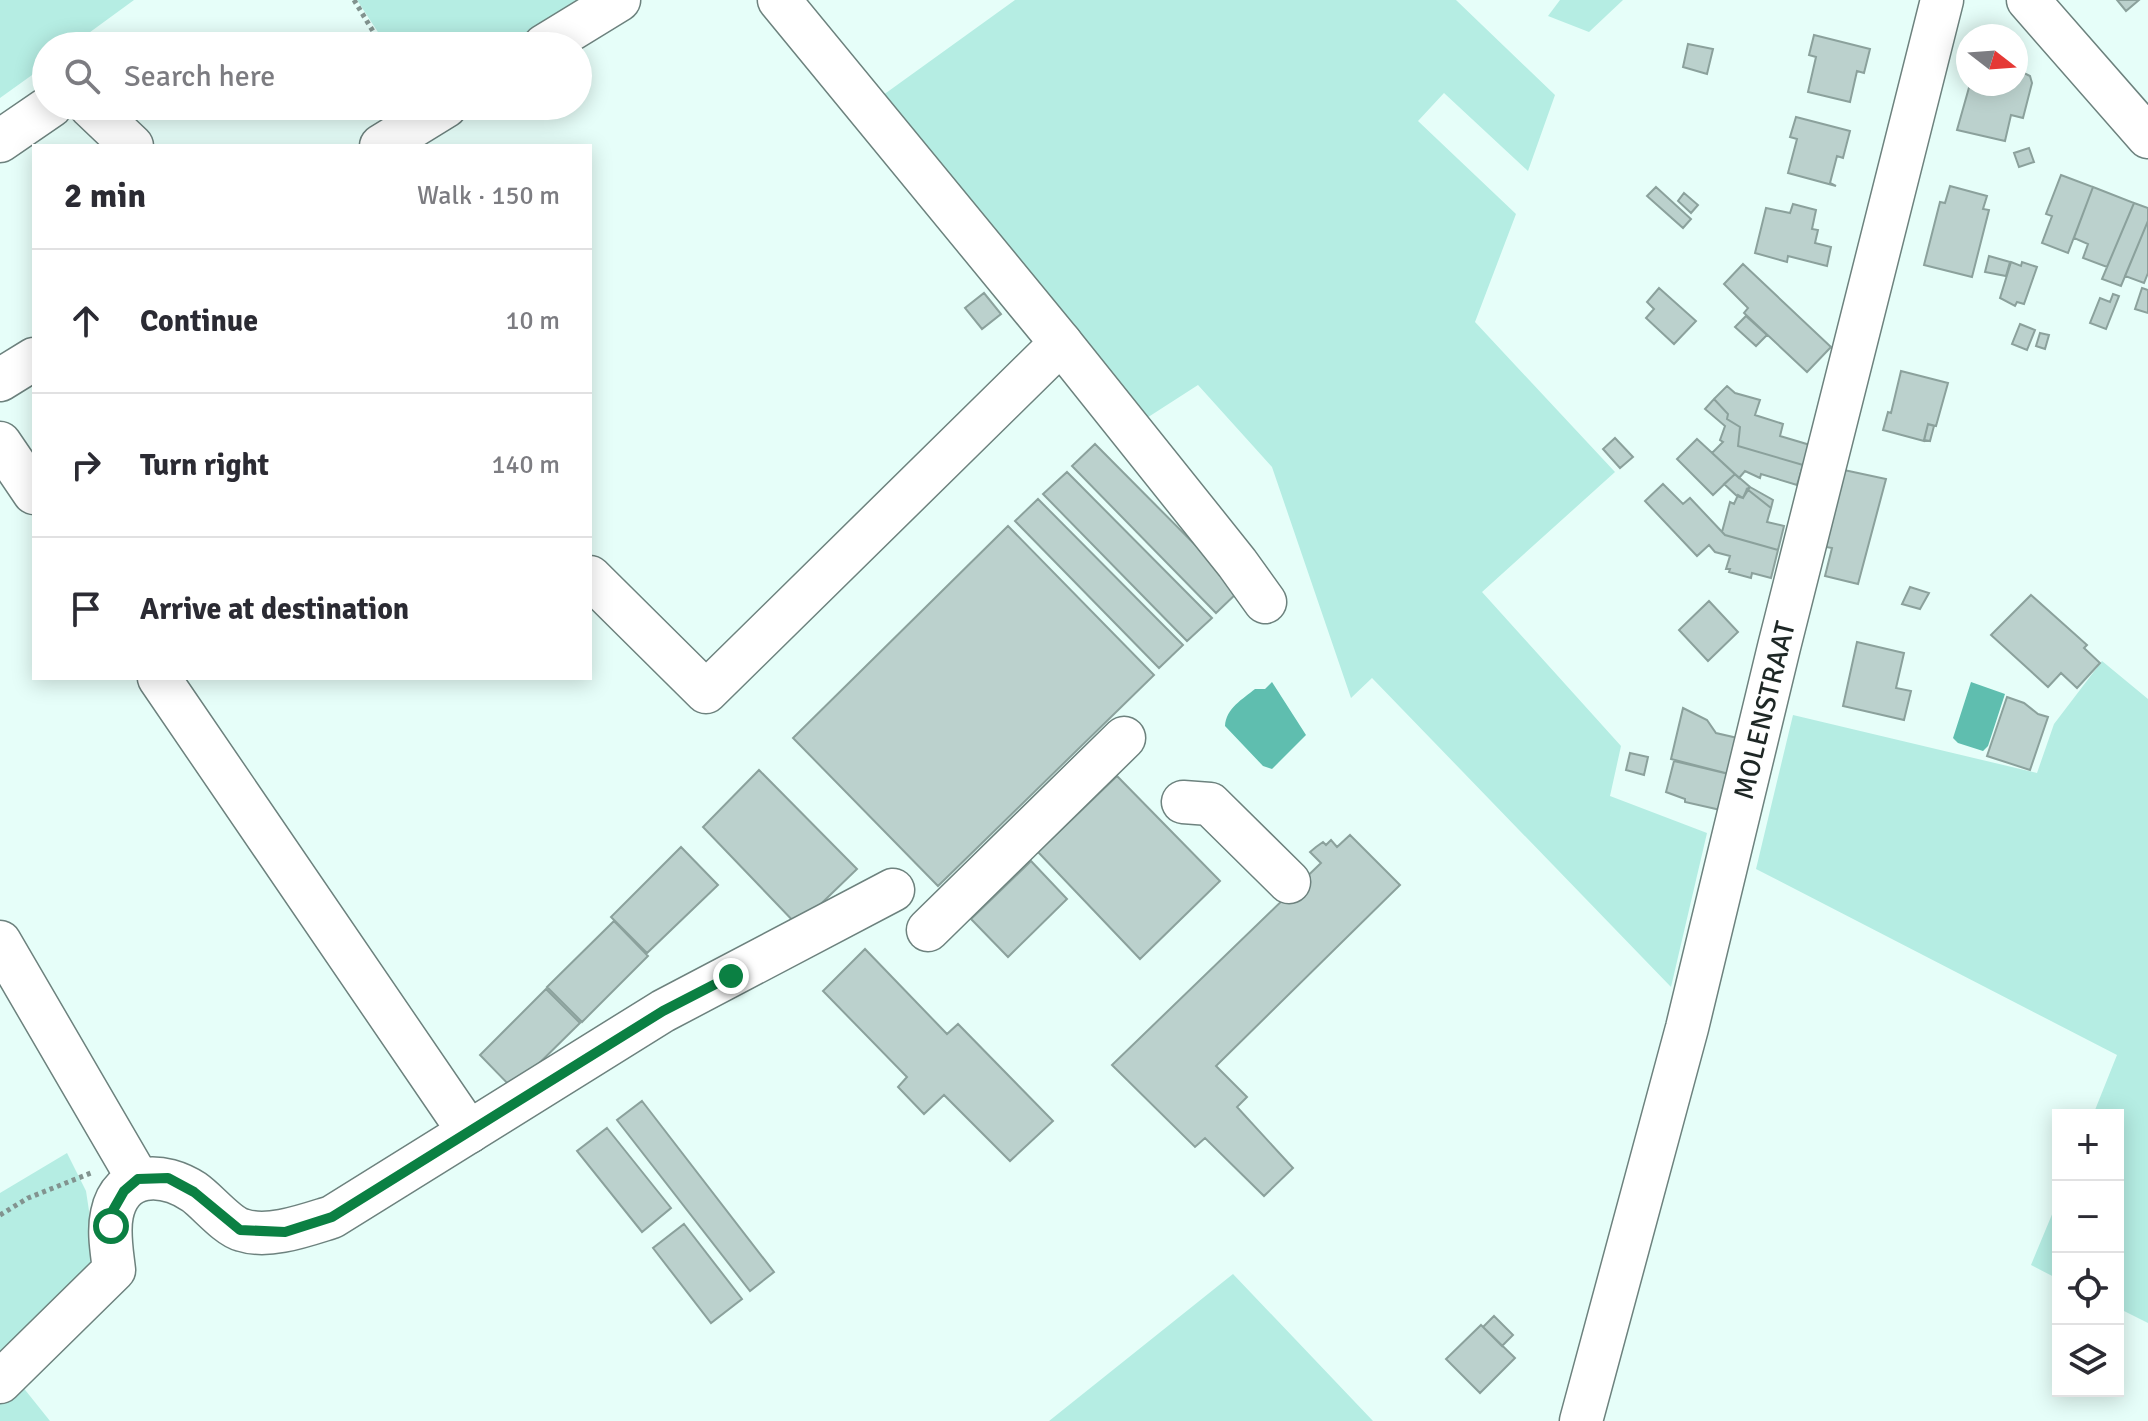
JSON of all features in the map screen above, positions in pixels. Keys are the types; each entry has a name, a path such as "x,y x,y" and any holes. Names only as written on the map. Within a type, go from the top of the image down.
{"street":[{"path":"567,32 619,0"},
{"path":"779,0 1061,343 1265,602"},
{"name":"MOLENSTRAAT","path":"1581,1421 1687,1028 1942,0"},
{"path":"2028,0 2148,137"},
{"path":"0,141 32,119"},
{"path":"105,120 130,144"},
{"path":"384,144 423,120"},
{"path":"592,579 706,692 1061,343"},
{"path":"0,380 32,360"},
{"path":"0,443 32,490"},
{"path":"160,680 469,1132"},
{"path":"928,930 1124,738"},
{"path":"1183,802 1210,804 1289,882"},
{"path":"0,1382 114,1270 112,1212 124,1191 138,1179 168,1178 194,1192 240,1230 285,1232 332,1217 663,1011 893,890"},
{"path":"0,942 138,1179"}],"path":[{"path":"354,0 373,32"},
{"path":"0,1215 28,1198 96,1171"}],"shaded area":[{"path":"0,0 134,0 90,32 32,32 32,75 0,98"},
{"path":"357,0 584,0 530,32 378,32"},
{"path":"1015,0 1456,0 1555,95 1528,171 1444,93 1418,121 1516,214 1475,322 1615,472 1482,592 1621,746 1610,796 1707,833 1671,987 1372,678 1351,698 1272,467 1198,385 1139,423 879,98"},
{"path":"1560,0 1623,0 1589,32 1548,16"},
{"path":"2102,661 2148,699 2148,1323 2124,1311 2124,1109 2095,1109 2117,1055 1756,869 1793,715 2037,773 2054,724"},
{"path":"1272,682 1306,735 1272,769 1263,766 1225,726 1228,714 1236,704 1255,689 1265,689"},
{"path":"1971,682 2005,694 1988,746 1983,751 1958,743 1953,738"},
{"path":"67,1153 86,1191 98,1270 0,1361 0,1193"},
{"path":"2052,1214 2052,1276 2031,1265"},
{"path":"1233,1274 1373,1421 1049,1421"},
{"path":"22,1386 50,1421 0,1421 0,1403"}],"building":[{"path":"2117,0 2139,0 2126,11"},
{"path":"1814,35 1870,49 1864,73 1857,71 1850,102 1808,92 1816,57 1809,55"},
{"path":"1688,44 1713,49 1707,74 1683,67"},
{"path":"2030,76 2032,83 2023,118 2011,115 2005,141 1957,130 1967,96 2028,96"},
{"path":"1796,117 1850,131 1843,158 1837,156 1830,183 1836,186 1788,173 1797,139 1790,137"},
{"path":"2029,148 2034,162 2019,167 2014,153"},
{"path":"2061,175 2093,187 2068,253 2042,243 2052,216 2046,214"},
{"path":"1950,186 1987,196 1983,209 1989,210 1972,277 1924,265 1940,202 1945,203"},
{"path":"1656,187 1691,219 1683,228 1647,196"},
{"path":"2093,187 2134,203 2107,267 2083,258 2088,244 2074,238"},
{"path":"1684,193 1698,205 1691,213 1678,201"},
{"path":"2134,203 2148,208 2148,221 2121,286 2102,279"},
{"path":"1793,204 1816,210 1812,229 1818,230 1815,243 1831,247 1827,266 1788,256 1787,262 1755,253 1766,208 1790,213"},
{"path":"2148,221 2148,273 2144,283 2125,276"},
{"path":"1989,256 2010,262 2006,276 1985,272"},
{"path":"2011,262 2037,267 2024,304 2017,302 2015,306 2000,298"},
{"path":"1743,264 1831,347 1807,372 1744,313 1748,308 1724,284"},
{"path":"1659,288 1696,321 1674,344 1646,318 1654,309 1647,302"},
{"path":"2142,288 2148,290 2148,313 2135,309"},
{"path":"984,293 1001,314 982,329 965,308"},
{"path":"2113,294 2119,296 2106,329 2090,323 2100,298 2110,302"},
{"path":"1746,316 1767,335 1756,346 1735,327"},
{"path":"2020,324 2035,330 2027,350 2012,344"},
{"path":"2040,333 2049,335 2045,349 2036,346"},
{"path":"1901,371 1948,383 1936,426 1928,424 1924,441 1883,430 1888,412 1891,413"},
{"path":"1727,386 1735,393 1760,400 1755,415 1783,424 1780,436 1810,445 1803,465 1738,446 1740,427 1727,419 1728,414 1714,399"},
{"path":"1714,399 1728,414 1727,419 1740,427 1738,446 1803,465 1797,485 1761,474 1760,478 1745,471 1739,478 1712,453 1723,442 1720,440 1725,426 1705,409"},
{"path":"1928,424 1934,426 1930,441 1924,440"},
{"path":"1615,438 1633,457 1620,468 1603,449"},
{"path":"1697,439 1735,474 1713,495 1677,459"},
{"path":"1095,444 1240,590 1216,613 1072,466"},
{"path":"1844,470 1886,479 1858,584 1825,576 1832,548 1826,547"},
{"path":"1067,472 1212,618 1187,641 1043,494"},
{"path":"1735,474 1750,487 1743,498 1724,484"},
{"path":"1663,484 1683,504 1690,498 1725,535 1778,550 1771,578 1752,573 1751,578 1729,572 1730,569 1726,569 1730,556 1715,552 1709,545 1697,556 1645,501"},
{"path":"1750,487 1773,500 1771,508 1747,489"},
{"path":"1747,489 1771,508 1767,522 1784,526 1778,550 1722,532 1730,502 1734,504 1738,495 1743,498"},
{"path":"1038,499 1183,645 1159,668 1015,521"},
{"path":"1008,526 1154,675 938,886 793,738"},
{"path":"1910,587 1929,593 1920,609 1902,604"},
{"path":"2031,595 2087,645 2084,648 2100,663 2077,688 2061,673 2048,687 1991,635"},
{"path":"1709,601 1738,632 1708,661 1679,630"},
{"path":"1857,642 1904,653 1896,688 1911,691 1904,720 1843,706"},
{"path":"2007,697 2048,717 2030,770 1987,756"},
{"path":"1683,708 1707,720 1716,733 1742,739 1733,775 1671,759"},
{"path":"1630,753 1648,757 1644,775 1626,770"},
{"path":"1674,761 1733,775 1725,811 1685,802 1685,799 1666,792"},
{"path":"759,770 857,869 798,926 703,827"},
{"path":"1117,776 1220,881 1140,959 1038,852"},
{"path":"1350,835 1400,885 1216,1066 1247,1097 1237,1107 1293,1168 1264,1196 1205,1138 1195,1147 1112,1065 1321,863 1310,852 1331,840 1337,847"},
{"path":"681,847 718,885 647,953 611,917"},
{"path":"1031,861 1067,899 1008,957 971,919"},
{"path":"614,921 648,956 582,1022 547,987"},
{"path":"865,949 947,1034 958,1024 1053,1121 1010,1161 944,1095 924,1114 898,1087 907,1077 823,991"},
{"path":"546,989 580,1023 513,1089 480,1055"},
{"path":"642,1101 774,1272 750,1291 617,1120"},
{"path":"607,1128 671,1208 642,1232 577,1151"},
{"path":"684,1224 742,1299 711,1323 653,1248"},
{"path":"1494,1316 1513,1335 1502,1346 1483,1327"},
{"path":"1481,1325 1515,1358 1480,1393 1446,1359"}],"route":[{"path":"111,1226 112,1212 124,1191 138,1179 168,1178 194,1192 240,1230 285,1232 332,1217 663,1011 731,976"}]}
